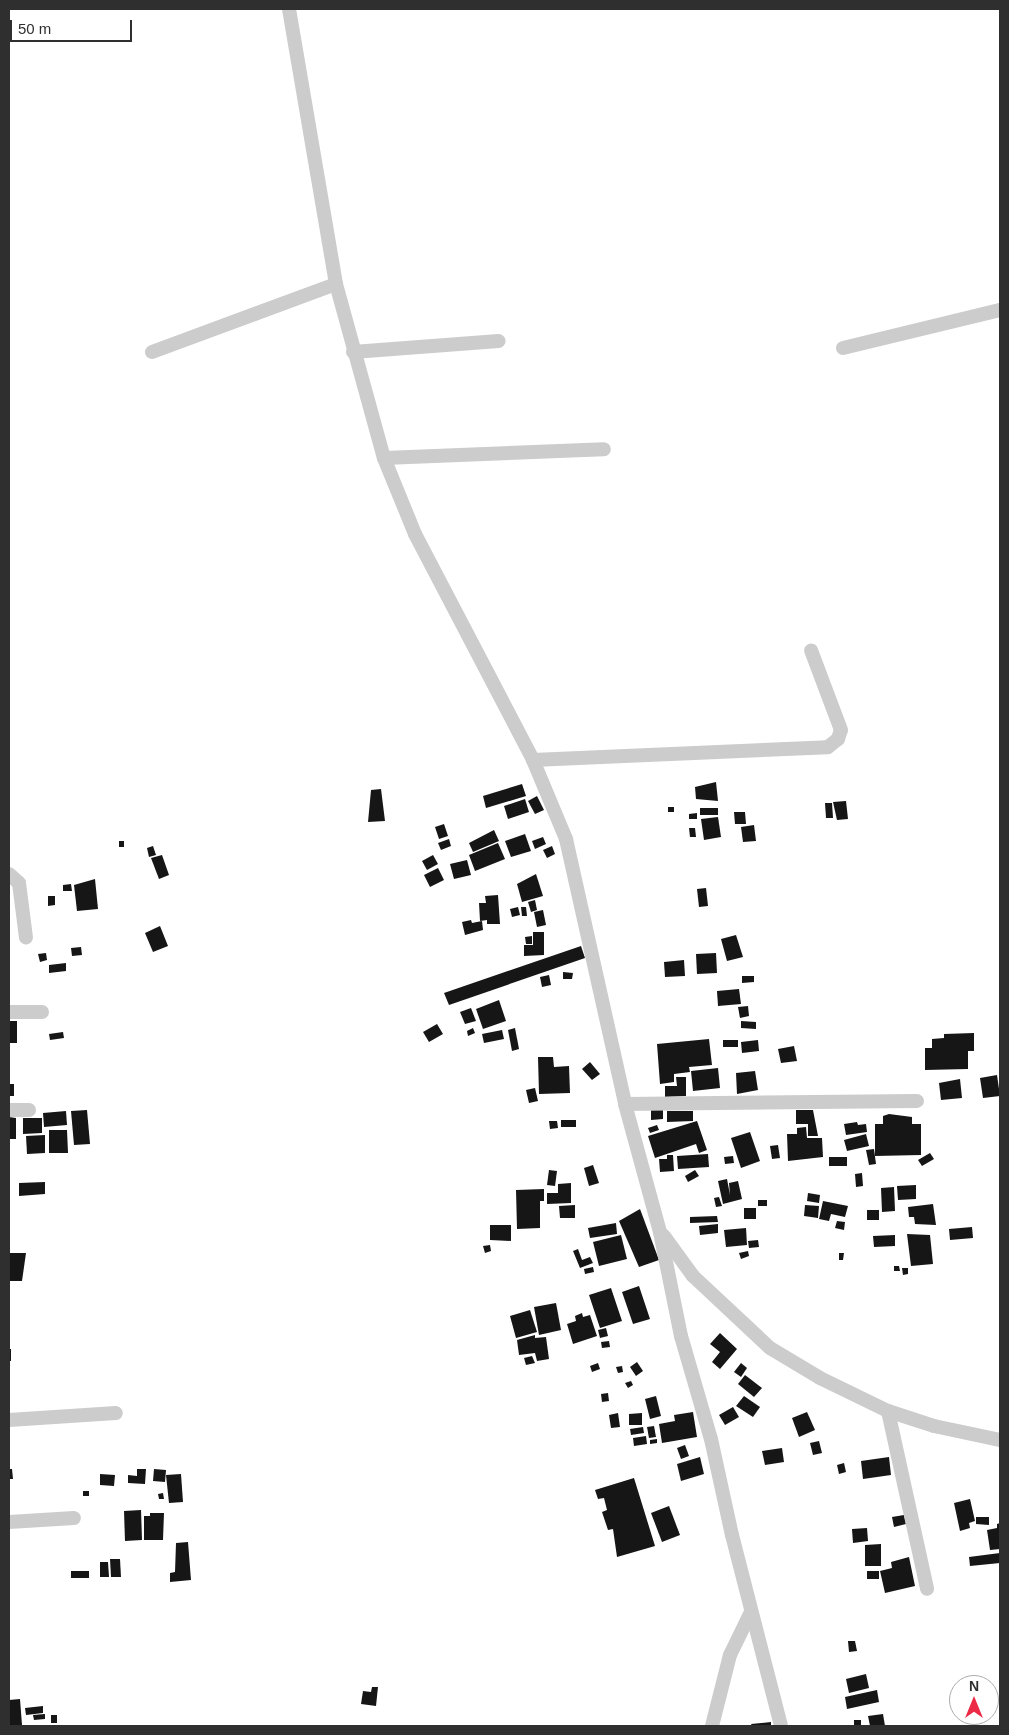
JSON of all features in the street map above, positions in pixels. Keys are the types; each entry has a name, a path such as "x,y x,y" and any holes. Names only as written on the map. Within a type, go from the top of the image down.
{"street":[{"path":"290,9 336,284 353,352 384,458 415,534 533,760 566,839 625,1104 660,1232 681,1336 711,1439 751,1612 781,1726"},
{"path":"152,352 336,284"},
{"path":"843,348 1000,310"},
{"path":"353,352 499,341"},
{"path":"384,458 604,449"},
{"path":"533,760 828,748 838,739 841,730 811,650"},
{"path":"9,874 19,883 26,938"},
{"path":"9,1012 42,1012"},
{"path":"625,1104 917,1101"},
{"path":"9,1110 29,1110"},
{"path":"660,1232 693,1276 770,1348 820,1378 888,1411 934,1426 1000,1440"},
{"path":"888,1411 927,1589"},
{"path":"9,1420 116,1414"},
{"path":"9,1522 74,1518"},
{"path":"712,1726 730,1655 751,1612"}],"building":[{"path":"716,782 718,801 696,799 695,787"},
{"path":"522,784 526,796 486,808 483,796"},
{"path":"381,789 385,821 368,822 371,790"},
{"path":"537,796 544,810 535,814 528,801"},
{"path":"525,799 529,812 508,819 504,806"},
{"path":"846,801 848,819 837,820 833,802"},
{"path":"825,803 832,803 833,818 826,818"},
{"path":"668,807 674,807 674,812 668,812"},
{"path":"700,808 718,808 718,815 700,815"},
{"path":"734,812 745,812 746,824 735,824"},
{"path":"697,813 697,819 689,819 689,814"},
{"path":"718,817 721,837 704,840 701,819"},
{"path":"444,824 448,836 439,839 435,827"},
{"path":"754,825 756,841 743,842 741,827"},
{"path":"689,828 695,828 696,837 690,837"},
{"path":"494,830 499,841 473,852 469,843"},
{"path":"525,834 531,851 511,857 505,841"},
{"path":"543,837 546,844 535,849 532,841"},
{"path":"449,839 451,846 441,850 438,843"},
{"path":"119,841 124,841 124,847 119,847"},
{"path":"498,843 505,859 475,871 469,855"},
{"path":"153,846 156,855 149,857 147,848"},
{"path":"552,846 555,854 547,858 543,850"},
{"path":"162,855 169,875 159,879 151,858"},
{"path":"433,855 438,864 427,870 422,861"},
{"path":"467,860 471,875 454,879 450,864"},
{"path":"438,868 444,880 430,887 424,875"},
{"path":"536,874 543,896 522,902 517,884"},
{"path":"95,879 98,909 77,911 74,885"},
{"path":"71,884 72,891 63,891 63,885"},
{"path":"706,888 708,906 699,907 697,889"},
{"path":"498,895 500,924 487,924 487,920 480,921 479,903 486,903 485,896"},
{"path":"48,896 55,896 55,905 48,906"},
{"path":"535,900 537,910 531,912 528,902"},
{"path":"518,907 520,915 512,917 510,909"},
{"path":"521,907 526,907 527,916 522,916"},
{"path":"543,910 546,925 537,927 534,912"},
{"path":"471,920 472,923 482,921 483,930 465,935 462,922"},
{"path":"160,926 168,946 153,952 145,933"},
{"path":"533,932 544,932 544,955 524,956 524,945 533,945"},
{"path":"736,935 743,957 727,961 721,939"},
{"path":"532,936 532,944 526,944 525,937"},
{"path":"581,946 585,958 449,1005 444,993"},
{"path":"81,947 82,955 72,956 71,948"},
{"path":"46,953 47,960 40,962 38,954"},
{"path":"716,953 717,973 697,974 696,954"},
{"path":"684,960 685,976 665,977 664,962"},
{"path":"66,963 66,971 49,973 49,965"},
{"path":"563,972 573,973 572,979 563,979"},
{"path":"549,975 551,985 542,987 540,977"},
{"path":"742,976 754,976 754,982 742,983"},
{"path":"739,989 741,1004 718,1006 717,991"},
{"path":"499,1000 506,1021 483,1029 476,1009"},
{"path":"748,1006 749,1016 740,1018 738,1007"},
{"path":"471,1008 476,1021 465,1024 460,1012"},
{"path":"9,1021 17,1021 17,1043 9,1043"},
{"path":"741,1021 756,1022 756,1029 741,1028"},
{"path":"437,1024 443,1034 429,1042 423,1032"},
{"path":"473,1028 475,1033 468,1036 467,1031"},
{"path":"515,1028 519,1049 512,1051 508,1030"},
{"path":"502,1030 504,1039 484,1043 482,1034"},
{"path":"63,1032 64,1038 50,1040 49,1034"},
{"path":"974,1033 974,1051 968,1051 968,1069 925,1070 925,1048 932,1048 932,1039 944,1038 944,1034"},
{"path":"709,1039 712,1065 689,1067 690,1072 674,1074 674,1082 660,1084 657,1044"},
{"path":"723,1040 738,1040 738,1047 723,1047"},
{"path":"758,1040 759,1051 742,1053 741,1042"},
{"path":"794,1046 797,1061 781,1063 778,1049"},
{"path":"538,1057 553,1057 554,1067 569,1066 570,1093 539,1094"},
{"path":"590,1062 600,1074 592,1080 582,1069"},
{"path":"718,1068 720,1088 693,1091 691,1071"},
{"path":"755,1071 758,1090 737,1094 736,1073"},
{"path":"997,1075 1000,1096 983,1098 980,1078"},
{"path":"676,1077 686,1077 686,1096 665,1097 665,1086 677,1086"},
{"path":"960,1079 962,1098 941,1100 939,1083"},
{"path":"9,1084 14,1084 14,1096 9,1096"},
{"path":"535,1088 538,1101 529,1103 526,1090"},
{"path":"87,1110 90,1144 74,1145 71,1111"},
{"path":"651,1110 663,1110 663,1119 651,1120"},
{"path":"796,1110 813,1110 818,1136 808,1136 808,1124 796,1124"},
{"path":"66,1111 67,1125 44,1127 43,1113"},
{"path":"667,1111 693,1111 693,1121 667,1122"},
{"path":"889,1114 912,1117 912,1124 921,1124 921,1155 875,1156 875,1124 883,1124 883,1116"},
{"path":"9,1117 16,1118 16,1139 9,1139"},
{"path":"23,1118 42,1118 42,1133 23,1134"},
{"path":"561,1120 576,1120 576,1127 561,1127"},
{"path":"549,1121 557,1121 558,1128 550,1129"},
{"path":"697,1121 707,1150 699,1153 696,1144 655,1158 648,1136"},
{"path":"857,1122 858,1125 866,1124 867,1132 846,1135 844,1124"},
{"path":"657,1125 659,1130 650,1133 648,1128"},
{"path":"806,1127 807,1138 822,1138 823,1157 788,1161 787,1134 797,1134 797,1128"},
{"path":"49,1130 67,1130 68,1153 49,1153"},
{"path":"750,1132 760,1161 741,1168 731,1138"},
{"path":"866,1134 869,1146 847,1151 844,1140"},
{"path":"45,1135 45,1153 27,1154 26,1136"},
{"path":"778,1145 780,1158 772,1159 770,1146"},
{"path":"874,1149 876,1164 869,1165 866,1150"},
{"path":"930,1153 934,1159 922,1166 918,1160"},
{"path":"708,1154 709,1167 678,1169 677,1156"},
{"path":"667,1155 673,1155 674,1171 660,1172 659,1159 667,1159"},
{"path":"733,1156 734,1163 725,1164 724,1157"},
{"path":"829,1157 847,1157 847,1166 829,1166"},
{"path":"593,1165 599,1183 589,1186 584,1168"},
{"path":"549,1170 557,1171 555,1186 547,1185"},
{"path":"695,1170 699,1176 688,1182 685,1176"},
{"path":"862,1173 863,1186 856,1187 855,1174"},
{"path":"727,1179 730,1195 729,1183 738,1181 742,1199 723,1204 718,1181"},
{"path":"45,1182 45,1194 19,1196 19,1183"},
{"path":"571,1183 571,1203 547,1204 547,1193 558,1193 558,1184"},
{"path":"916,1185 916,1199 898,1200 897,1186"},
{"path":"894,1187 895,1211 882,1212 881,1188"},
{"path":"544,1189 544,1201 540,1201 540,1228 517,1229 516,1190"},
{"path":"808,1193 820,1195 819,1203 807,1201"},
{"path":"719,1197 722,1206 716,1207 714,1198"},
{"path":"758,1200 767,1200 767,1206 758,1206"},
{"path":"823,1201 848,1206 845,1217 831,1214 829,1221 819,1219"},
{"path":"933,1204 936,1225 915,1224 914,1217 909,1217 908,1207"},
{"path":"575,1205 575,1218 560,1218 559,1206"},
{"path":"805,1205 819,1206 818,1218 804,1216"},
{"path":"744,1208 756,1208 756,1219 744,1219"},
{"path":"640,1209 659,1260 639,1267 619,1221"},
{"path":"867,1210 879,1210 879,1220 867,1220"},
{"path":"717,1216 718,1222 690,1223 690,1217"},
{"path":"837,1221 845,1222 844,1230 835,1228"},
{"path":"616,1223 617,1234 590,1238 588,1228"},
{"path":"718,1224 718,1233 700,1235 699,1226"},
{"path":"490,1225 511,1225 511,1241 490,1240"},
{"path":"972,1227 973,1238 950,1240 949,1229"},
{"path":"746,1228 747,1245 726,1247 724,1230"},
{"path":"907,1234 930,1235 933,1264 911,1266"},
{"path":"621,1235 627,1259 599,1266 593,1242"},
{"path":"895,1235 895,1246 874,1247 873,1236"},
{"path":"758,1240 759,1247 749,1248 748,1241"},
{"path":"490,1245 491,1251 485,1253 483,1246"},
{"path":"578,1249 582,1260 590,1257 593,1263 580,1268 573,1251"},
{"path":"748,1251 749,1256 741,1259 739,1253"},
{"path":"9,1253 26,1253 22,1281 9,1281"},
{"path":"839,1253 844,1253 843,1260 839,1260"},
{"path":"894,1266 899,1266 900,1271 894,1271"},
{"path":"593,1267 594,1272 585,1274 584,1269"},
{"path":"902,1268 908,1268 908,1274 903,1275"},
{"path":"639,1286 650,1319 633,1324 622,1292"},
{"path":"611,1288 622,1321 600,1328 589,1295"},
{"path":"556,1303 561,1330 539,1335 534,1307"},
{"path":"530,1310 537,1332 516,1338 510,1316"},
{"path":"582,1313 583,1317 590,1315 597,1336 573,1344 567,1324 576,1321 575,1316"},
{"path":"606,1328 608,1336 600,1338 598,1330"},
{"path":"720,1333 737,1349 720,1369 712,1362 720,1352 710,1344"},
{"path":"535,1335 535,1338 546,1337 549,1359 537,1361 535,1353 519,1355 517,1340"},
{"path":"609,1341 610,1347 602,1348 601,1342"},
{"path":"9,1349 11,1349 11,1361 9,1361"},
{"path":"532,1356 535,1363 526,1365 524,1358"},
{"path":"637,1362 643,1371 636,1376 630,1367"},
{"path":"598,1363 600,1369 592,1372 590,1366"},
{"path":"741,1363 747,1368 741,1377 734,1372"},
{"path":"622,1366 623,1372 618,1373 616,1367"},
{"path":"745,1375 762,1388 754,1397 738,1384"},
{"path":"631,1381 633,1385 628,1388 625,1383"},
{"path":"608,1393 609,1401 602,1402 601,1394"},
{"path":"656,1396 661,1416 650,1419 645,1399"},
{"path":"744,1396 760,1407 753,1417 736,1406"},
{"path":"733,1407 739,1417 725,1425 719,1415"},
{"path":"693,1412 697,1437 662,1443 659,1424 675,1421 674,1415"},
{"path":"807,1412 815,1430 799,1437 792,1418"},
{"path":"618,1413 620,1427 611,1428 609,1415"},
{"path":"642,1413 642,1425 629,1425 629,1414"},
{"path":"654,1426 656,1437 649,1438 647,1427"},
{"path":"643,1427 644,1433 631,1435 630,1429"},
{"path":"646,1436 647,1444 634,1446 633,1438"},
{"path":"657,1439 657,1443 650,1444 650,1440"},
{"path":"819,1441 822,1453 813,1455 810,1443"},
{"path":"685,1445 689,1456 681,1459 677,1448"},
{"path":"782,1448 784,1462 765,1465 762,1451"},
{"path":"700,1457 704,1474 681,1481 677,1464"},
{"path":"889,1457 891,1475 863,1479 861,1461"},
{"path":"844,1463 846,1472 839,1474 837,1465"},
{"path":"9,1469 12,1469 13,1479 9,1479"},
{"path":"137,1469 146,1469 145,1484 128,1483 128,1475 137,1476"},
{"path":"154,1469 166,1470 165,1482 153,1481"},
{"path":"100,1474 115,1475 114,1486 100,1485"},
{"path":"181,1474 183,1502 169,1503 166,1475"},
{"path":"634,1478 655,1546 617,1557 613,1529 608,1530 602,1512 607,1510 604,1498 598,1499 595,1490"},
{"path":"83,1491 89,1491 89,1496 83,1496"},
{"path":"163,1493 164,1499 159,1499 158,1494"},
{"path":"970,1499 975,1521 969,1523 970,1528 960,1531 954,1503"},
{"path":"669,1506 680,1535 662,1542 651,1513"},
{"path":"141,1510 142,1540 125,1541 124,1511"},
{"path":"150,1513 164,1513 163,1540 144,1540 144,1516 150,1516"},
{"path":"904,1515 906,1524 894,1527 892,1517"},
{"path":"976,1517 989,1517 989,1525 976,1524"},
{"path":"1000,1523 1000,1549 990,1550 987,1530 997,1528 997,1524"},
{"path":"867,1528 868,1541 853,1543 852,1529"},
{"path":"188,1542 191,1580 170,1582 170,1573 175,1572 176,1543"},
{"path":"881,1544 881,1566 865,1566 865,1545"},
{"path":"1000,1553 1000,1563 970,1566 969,1557"},
{"path":"909,1557 915,1586 885,1593 880,1571 892,1568 891,1562"},
{"path":"110,1559 120,1559 121,1577 111,1577"},
{"path":"100,1562 108,1562 109,1577 100,1577"},
{"path":"71,1571 89,1571 89,1578 71,1578"},
{"path":"867,1571 879,1571 879,1579 867,1579"},
{"path":"848,1641 855,1641 857,1651 849,1652"},
{"path":"866,1674 869,1688 849,1693 846,1679"},
{"path":"372,1687 378,1687 376,1706 361,1704 363,1691 371,1692"},
{"path":"877,1690 879,1702 847,1709 845,1697"},
{"path":"20,1699 22,1725 9,1726 9,1700"},
{"path":"43,1706 43,1713 26,1715 25,1708"},
{"path":"45,1714 45,1719 34,1720 33,1715"},
{"path":"883,1714 885,1726 870,1726 868,1716"},
{"path":"51,1715 57,1715 57,1723 51,1723"},
{"path":"854,1720 861,1720 861,1726 854,1726"},
{"path":"771,1722 771,1726 752,1726 751,1724"}]}
